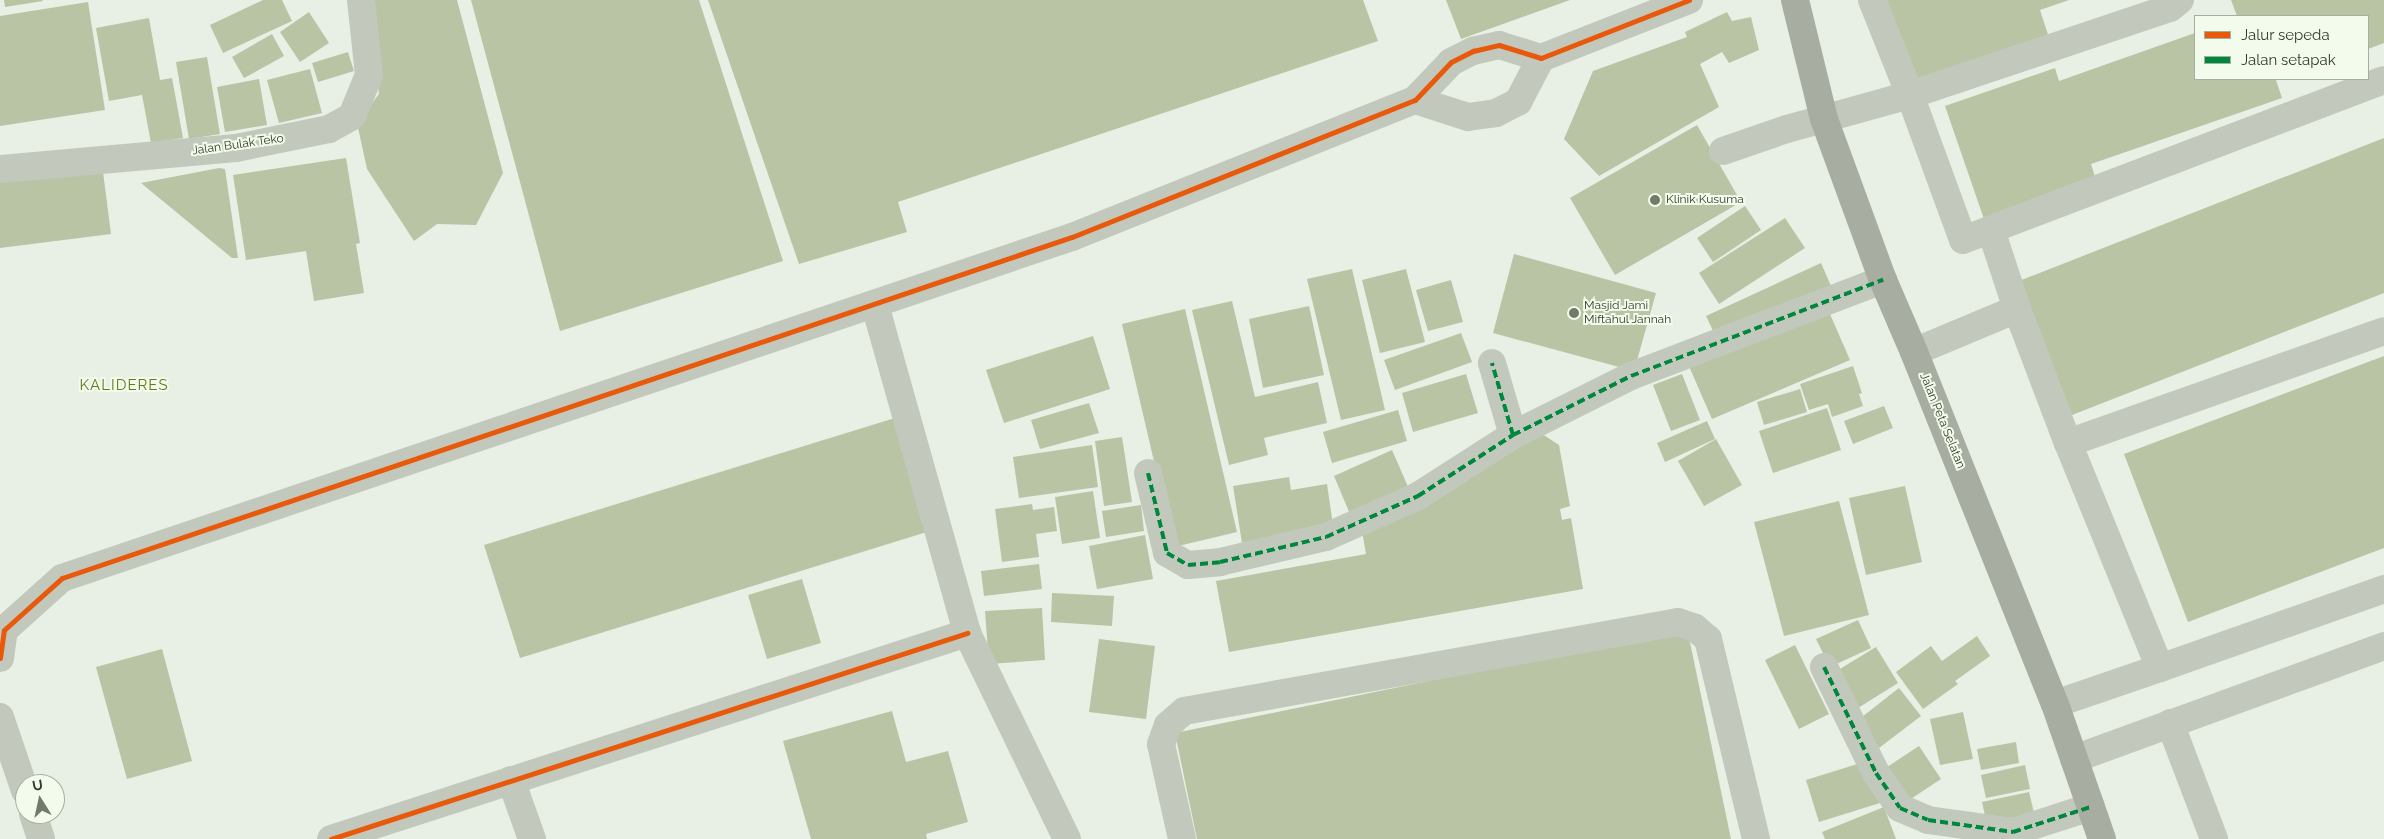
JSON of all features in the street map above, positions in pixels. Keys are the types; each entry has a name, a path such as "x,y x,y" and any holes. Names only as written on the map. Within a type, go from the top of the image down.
{"main road":[{"name":"Jalan Peta Selatan","path":"1795,0 1824,119 1883,280 1914,352 2055,704 2102,839"}],"street":[{"name":"Jalan Bulak Teko","path":"0,169 236,148 329,129 352,116 369,75 361,0"},
{"path":"0,658 4,630 62,578 1072,237 1415,100 1451,62 1473,51 1499,45 1541,58 1689,0"},
{"path":"1872,0 1910,95 1963,240 2384,80"},
{"path":"1723,151 1824,119 1910,95 2170,8 2180,0"},
{"path":"1415,100 1468,117 1496,112 1518,102 1541,58"},
{"path":"1991,230 2017,309 2068,443 2160,668"},
{"path":"1148,473 1167,553 1188,565 1220,562 1335,533 1418,496 1513,435 1631,376 1883,280"},
{"path":"875,305 967,633 1067,839"},
{"path":"1914,352 2017,309"},
{"path":"2068,443 2384,331"},
{"path":"1492,363 1513,435"},
{"path":"2055,704 2384,589"},
{"path":"1182,839 1161,744 1168,725 1184,711 1678,622 1695,628 1708,639 1756,839"},
{"path":"331,839 967,633"},
{"path":"2074,759 2384,646"},
{"path":"1824,667 1876,774 1900,808 1928,820 2013,832 2091,807"},
{"path":"0,717 19,774"},
{"path":"2170,723 2214,839"},
{"path":"511,780 532,839"},
{"path":"36,824 41,839"}],"building":[{"path":"4,0 42,0 43,1 5,7"},
{"path":"263,0 282,0 292,21 223,53 210,25"},
{"path":"370,0 457,0 503,173 476,225 437,224 414,241 367,169 357,123 379,94"},
{"path":"471,0 699,0 783,261 560,331"},
{"path":"708,0 1363,0 1378,41 898,202 907,232 799,264"},
{"path":"1446,0 1570,0 1461,39"},
{"path":"1885,0 2069,0 2040,10 2051,44 1914,88"},
{"path":"2231,0 2384,0 2384,43 2369,49 2369,15 2237,15"},
{"path":"88,2 105,110 0,126 0,16"},
{"path":"309,12 329,43 300,62 280,32"},
{"path":"1727,12 1732,21 1751,17 1759,50 1729,63 1722,52 1700,64 1719,107 1599,176 1564,139 1593,71 1687,37 1685,32"},
{"path":"149,18 160,80 172,78 183,138 151,143 142,95 109,101 96,28"},
{"path":"2194,33 2194,80 2276,80 2282,98 2091,164 2097,183 1985,222 1945,106 2055,68 2059,81"},
{"path":"272,34 284,56 244,78 232,57"},
{"path":"348,52 354,71 318,82 312,63"},
{"path":"207,57 220,134 189,139 176,62"},
{"path":"310,69 322,113 279,123 267,80"},
{"path":"259,79 267,125 225,132 217,87"},
{"name":"Klinik Kusuma","path":"1697,125 1741,202 1615,275 1570,198"},
{"path":"2384,138 2384,293 2072,415 2019,281"},
{"path":"346,158 360,243 356,244 364,293 314,301 306,251 246,260 233,175"},
{"path":"102,164 111,234 0,248 0,177"},
{"path":"219,168 225,169 238,258 232,258 141,183"},
{"path":"1745,206 1761,230 1713,262 1697,238"},
{"path":"1785,218 1805,248 1719,304 1699,273"},
{"name":"Masjid Jami Miftahul Jannah","path":"1514,254 1656,293 1634,371 1493,333"},
{"path":"1821,263 1831,286 1717,339 1706,316"},
{"path":"1352,269 1385,410 1341,420 1307,279"},
{"path":"1406,269 1425,342 1380,353 1362,280"},
{"path":"1451,280 1463,322 1428,331 1416,290"},
{"path":"1232,301 1255,397 1318,382 1327,423 1264,438 1268,455 1229,465 1192,310"},
{"path":"1826,305 1850,360 1712,419 1688,364"},
{"path":"1309,306 1324,375 1263,388 1249,319"},
{"path":"1185,309 1237,532 1174,547 1122,324"},
{"path":"1461,333 1472,362 1395,390 1384,360"},
{"path":"1093,336 1110,389 1004,423 986,370"},
{"path":"2384,356 2384,548 2188,622 2124,454"},
{"path":"1853,366 1862,393 1859,394 1863,406 1832,417 1828,404 1809,410 1800,384"},
{"path":"1466,374 1478,413 1413,432 1402,393"},
{"path":"1682,374 1700,420 1671,431 1653,385"},
{"path":"1800,389 1807,412 1764,425 1757,402"},
{"path":"1089,403 1099,433 1040,449 1031,420"},
{"path":"1884,406 1893,428 1853,444 1844,421"},
{"path":"1827,408 1841,450 1773,473 1759,431"},
{"path":"1398,410 1407,441 1332,463 1323,432"},
{"path":"895,418 930,531 520,658 484,545"},
{"path":"1707,421 1715,439 1665,462 1657,443"},
{"path":"1533,428 1559,445 1570,506 1560,509 1562,520 1571,518 1583,589 1229,652 1216,581 1366,554 1362,531"},
{"path":"1122,437 1132,502 1104,506 1095,441"},
{"path":"1716,439 1742,485 1704,506 1678,461"},
{"path":"1092,445 1098,487 1019,498 1013,457"},
{"path":"1392,450 1409,489 1350,514 1334,476"},
{"path":"1289,477 1291,490 1327,484 1333,525 1242,543 1233,486"},
{"path":"1905,486 1922,562 1866,575 1849,498"},
{"path":"1093,491 1100,538 1062,544 1055,497"},
{"path":"1839,501 1869,615 1784,636 1754,522"},
{"path":"1032,504 1033,510 1054,507 1057,531 1036,534 1039,557 1002,562 995,509"},
{"path":"1141,505 1144,531 1106,537 1102,511"},
{"path":"1145,535 1153,579 1097,589 1089,546"},
{"path":"1039,564 1042,589 984,596 981,571"},
{"path":"802,579 821,643 767,659 748,595"},
{"path":"1052,593 1114,596 1112,626 1051,622"},
{"path":"1042,608 1045,660 989,664 985,611"},
{"path":"1858,620 1871,648 1830,667 1816,639"},
{"path":"1687,628 1731,839 1197,839 1175,733"},
{"path":"1977,636 1990,656 1955,681 1958,684 1923,709 1896,672 1931,646 1942,661"},
{"path":"1099,639 1155,646 1146,719 1089,712"},
{"path":"1795,645 1829,714 1799,729 1765,660"},
{"path":"1876,647 1898,683 1858,708 1835,672"},
{"path":"162,649 192,761 127,779 96,667"},
{"path":"1899,688 1921,716 1879,748 1858,720"},
{"path":"892,711 906,762 948,751 968,822 926,834 927,839 811,839 783,741"},
{"path":"1963,712 1973,759 1940,765 1930,719"},
{"path":"2016,742 2019,763 1981,770 1977,749"},
{"path":"1919,746 1941,779 1900,806 1878,773"},
{"path":"1867,761 1880,803 1819,822 1806,780"},
{"path":"2025,765 2030,789 1986,798 1981,775"},
{"path":"2029,792 2035,817 1988,829 1982,802"},
{"path":"1884,807 1896,839 1825,839 1822,832"}],"marked path":[{"path":"1513,435 1631,376 1883,280"},
{"path":"1148,473 1167,553 1188,565 1220,562 1326,537 1418,496 1513,435 1492,363"},
{"path":"1824,667 1876,773 1900,808 1928,820 2013,832 2091,807"}],"cycle path":[{"path":"0,658 4,630 62,578 1072,237 1415,100 1451,62 1473,51 1499,45 1541,58 1689,0"},
{"path":"331,839 967,633"}],"place":[{"name":"Klinik Kusuma","path":"1655,200"},
{"name":"Masjid Jami Miftahul Jannah","path":"1574,313"}],"district":[{"name":"KALIDERES","path":"124,386"}]}
